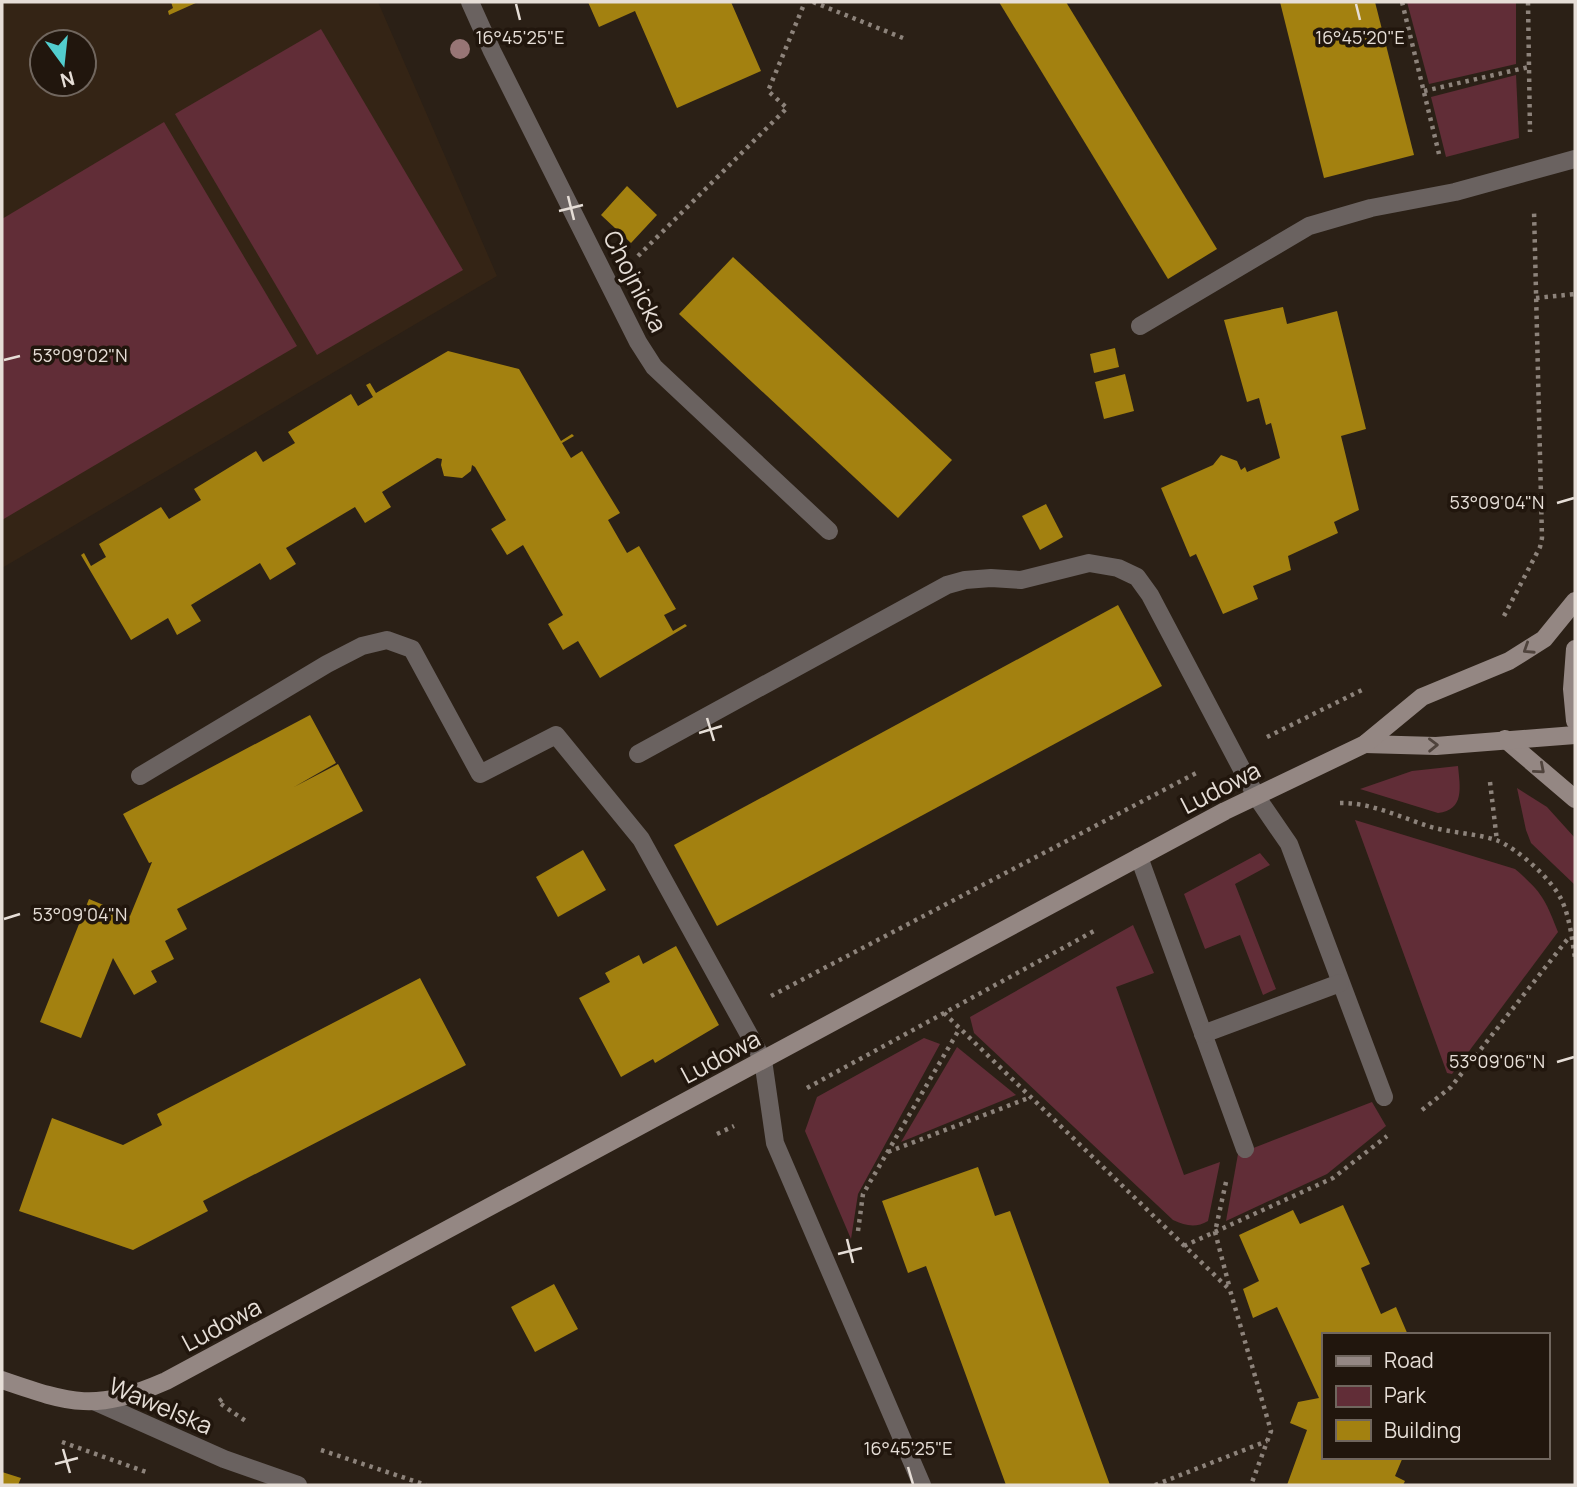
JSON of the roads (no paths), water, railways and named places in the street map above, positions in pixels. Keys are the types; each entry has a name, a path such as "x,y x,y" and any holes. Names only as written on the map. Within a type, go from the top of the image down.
{"street":[{"name":"Chojnicka","path":"470,2 638,342 654,367 829,531"},
{"path":"1140,326 1309,226 1371,208 1455,192 1575,159"},
{"path":"638,754 947,584 991,578 1021,580 1089,562 1118,568 1137,577 1143,586 1256,796 1289,844 1384,1097"},
{"name":"Ludowa","path":"96,1402 119,1399 166,1381 1139,857 1256,796 1365,744 1422,697 1509,661 1544,639 1575,601"},
{"path":"140,776 362,646 387,640 412,649 480,774 556,734 641,839 763,1060 775,1143 922,1485"},
{"path":"1575,649 1572,689 1575,721"},
{"name":"Ludowa","path":"1365,744 1436,746 1575,735"},
{"path":"1505,739 1575,799"},
{"path":"1139,857 1245,1150"},
{"path":"1203,1034 1340,983"},
{"name":"Wawelska","path":"2,1380 74,1402 96,1402 224,1459 298,1485"}]}
